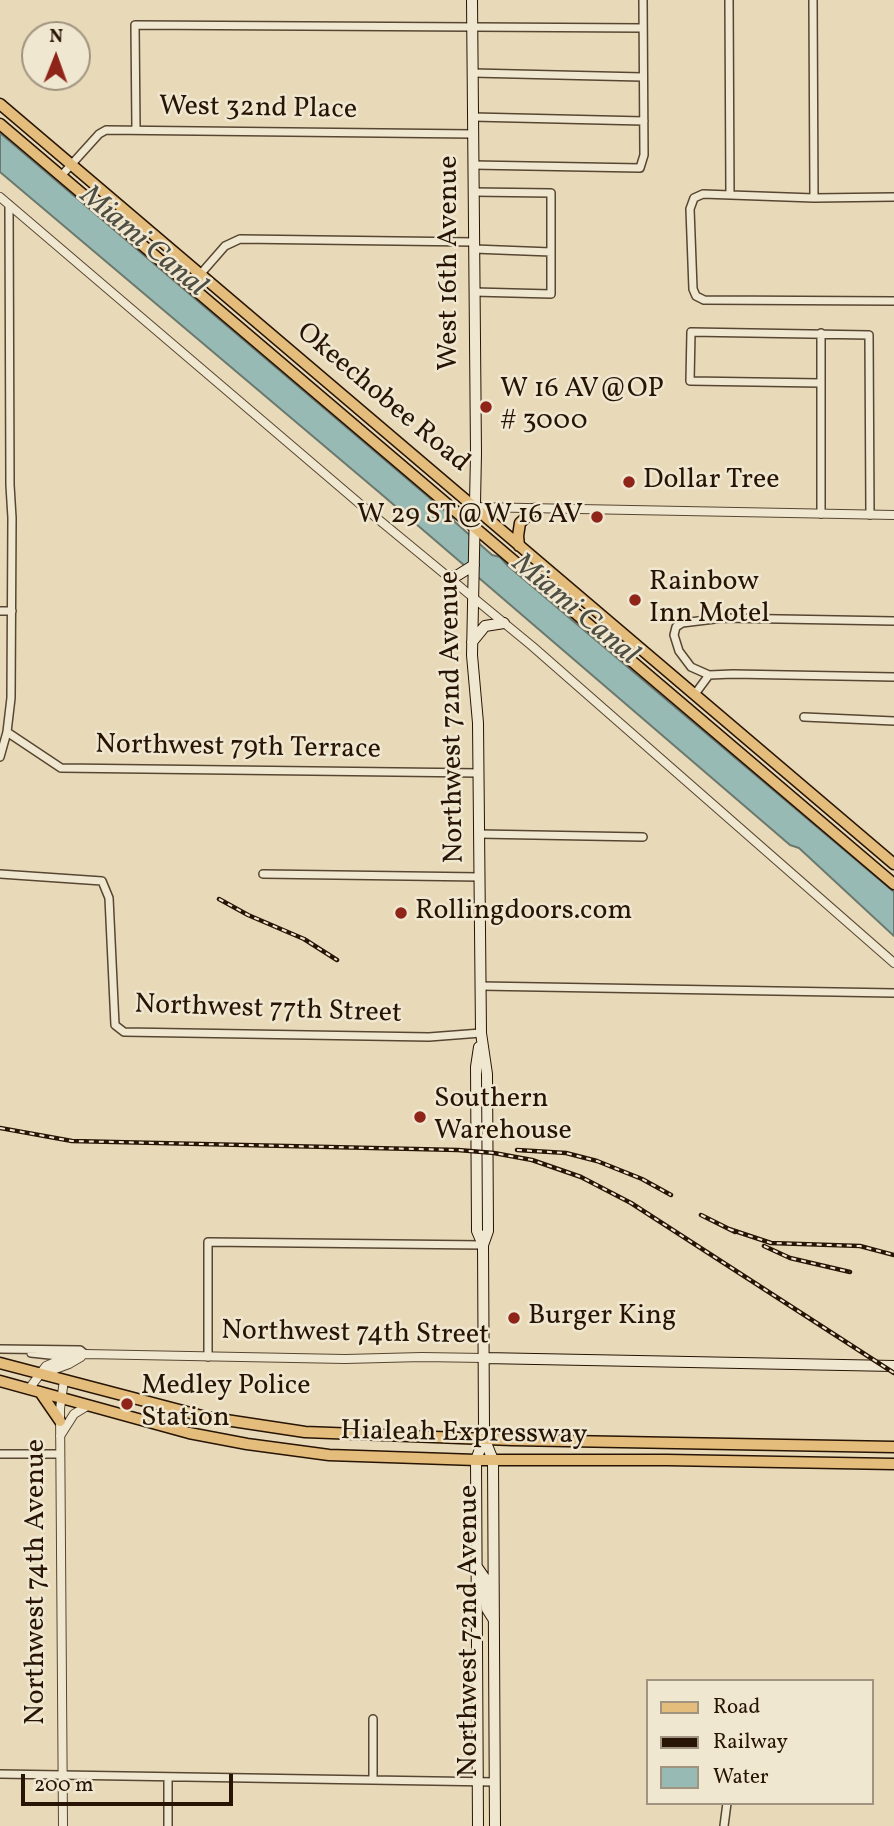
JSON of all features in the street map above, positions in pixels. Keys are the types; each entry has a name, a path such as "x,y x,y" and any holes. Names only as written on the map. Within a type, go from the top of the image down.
{"main road":[{"name":"West 16th Avenue","path":"472,0 473,531"},
{"name":"Okeechobee Road","path":"0,104 894,864"},
{"name":"Okeechobee Road","path":"0,124 473,531 894,884"},
{"path":"519,546 520,523 535,509"},
{"name":"Northwest 72nd Avenue","path":"473,531 472,642 479,773 481,1033 476,1068 477,1231 483,1245 484,1359 484,1438 476,1460 478,1826"},
{"path":"454,576 474,565"},
{"path":"472,642 485,626 504,623"},
{"name":"Northwest 74th Street","path":"484,1359 894,1366"},
{"name":"Hialeah Expressway","path":"0,1363 206,1417 255,1426 336,1435 891,1447"},
{"name":"Hialeah Expressway","path":"0,1381 202,1436 278,1449 355,1457 894,1464"},
{"path":"35,1390 60,1421"},
{"name":"Northwest 72nd Avenue","path":"484,1438 493,1460 495,1826"},
{"path":"477,1567 485,1577 486,1609 494,1621"},
{"path":"477,1665 494,1665"}],"street":[{"path":"473,165 640,168 644,155 643,0"},
{"path":"729,0 730,195"},
{"path":"813,0 814,198"},
{"path":"136,129 135,25 643,28"},
{"path":"473,74 642,77"},
{"path":"473,117 644,121"},
{"name":"West 32nd Place","path":"61,176 99,134 106,130 473,134"},
{"path":"474,192 551,193 551,294 474,292"},
{"path":"894,197 814,198 703,194 694,198 690,209 693,289 696,296 704,300 894,301"},
{"path":"0,197 454,576 473,597 894,963"},
{"path":"0,757 7,732 11,698 9,205"},
{"path":"190,286 225,246 240,239 474,246 551,252"},
{"path":"820,383 690,381 691,332 869,335 870,515"},
{"path":"821,334 821,514"},
{"path":"0,353 11,353"},
{"path":"0,485 10,485"},
{"path":"474,507 894,515"},
{"path":"0,611 12,611"},
{"path":"894,621 723,618 682,623 674,635 685,662 709,676 733,674 894,677"},
{"path":"695,694 709,676"},
{"path":"804,717 894,721"},
{"name":"Northwest 79th Terrace","path":"7,732 61,768 479,773"},
{"path":"479,834 643,836"},
{"name":"Northwest 77th Street","path":"0,874 102,881 109,898 115,1025 124,1032 429,1037 481,1033"},
{"path":"263,874 480,877"},
{"path":"480,986 894,993"},
{"path":"208,1357 208,1242 483,1245"},
{"name":"Northwest 74th Street","path":"0,1349 69,1357"},
{"name":"Northwest 74th Street","path":"27,1351 80,1350 82,1356 484,1359"},
{"path":"35,1390 46,1366 69,1357 82,1356"},
{"path":"42,1374 82,1356"},
{"name":"Northwest 74th Avenue","path":"62,1826 60,1421 64,1380"},
{"path":"60,1436 74,1414 87,1406"},
{"path":"0,1454 60,1454"},
{"path":"373,1719 373,1779"},
{"path":"0,1774 495,1782"},
{"path":"168,1777 168,1826"},
{"path":"724,1826 727,1805"}],"water":[{"path":"0,133 452,517 492,555 500,557 894,892 894,936 799,848 790,845 0,172"}],"railway":[{"path":"219,899 248,915 304,939 337,960"},
{"path":"0,1128 72,1141 458,1150 532,1160 581,1177 631,1203 894,1373"},
{"path":"517,1150 566,1153 597,1161 642,1179 671,1195"},
{"path":"701,1215 735,1232"},
{"path":"729,1229 771,1243 860,1246 894,1255"},
{"path":"764,1246 790,1258 850,1272"}],"place":[{"name":"W 16 AV@OP # 3000","path":"486,407"},
{"name":"Dollar Tree","path":"629,482"},
{"name":"W 29 ST@W 16 AV","path":"597,517"},
{"name":"Rainbow Inn Motel","path":"635,600"},
{"name":"Rollingdoors.com","path":"401,913"},
{"name":"Southern Warehouse","path":"420,1117"},
{"name":"Burger King","path":"514,1318"},
{"name":"Medley Police Station","path":"127,1404"}],"water label":[{"name":"Miami Canal","path":"142,243"},
{"name":"Miami Canal","path":"574,611"}]}
